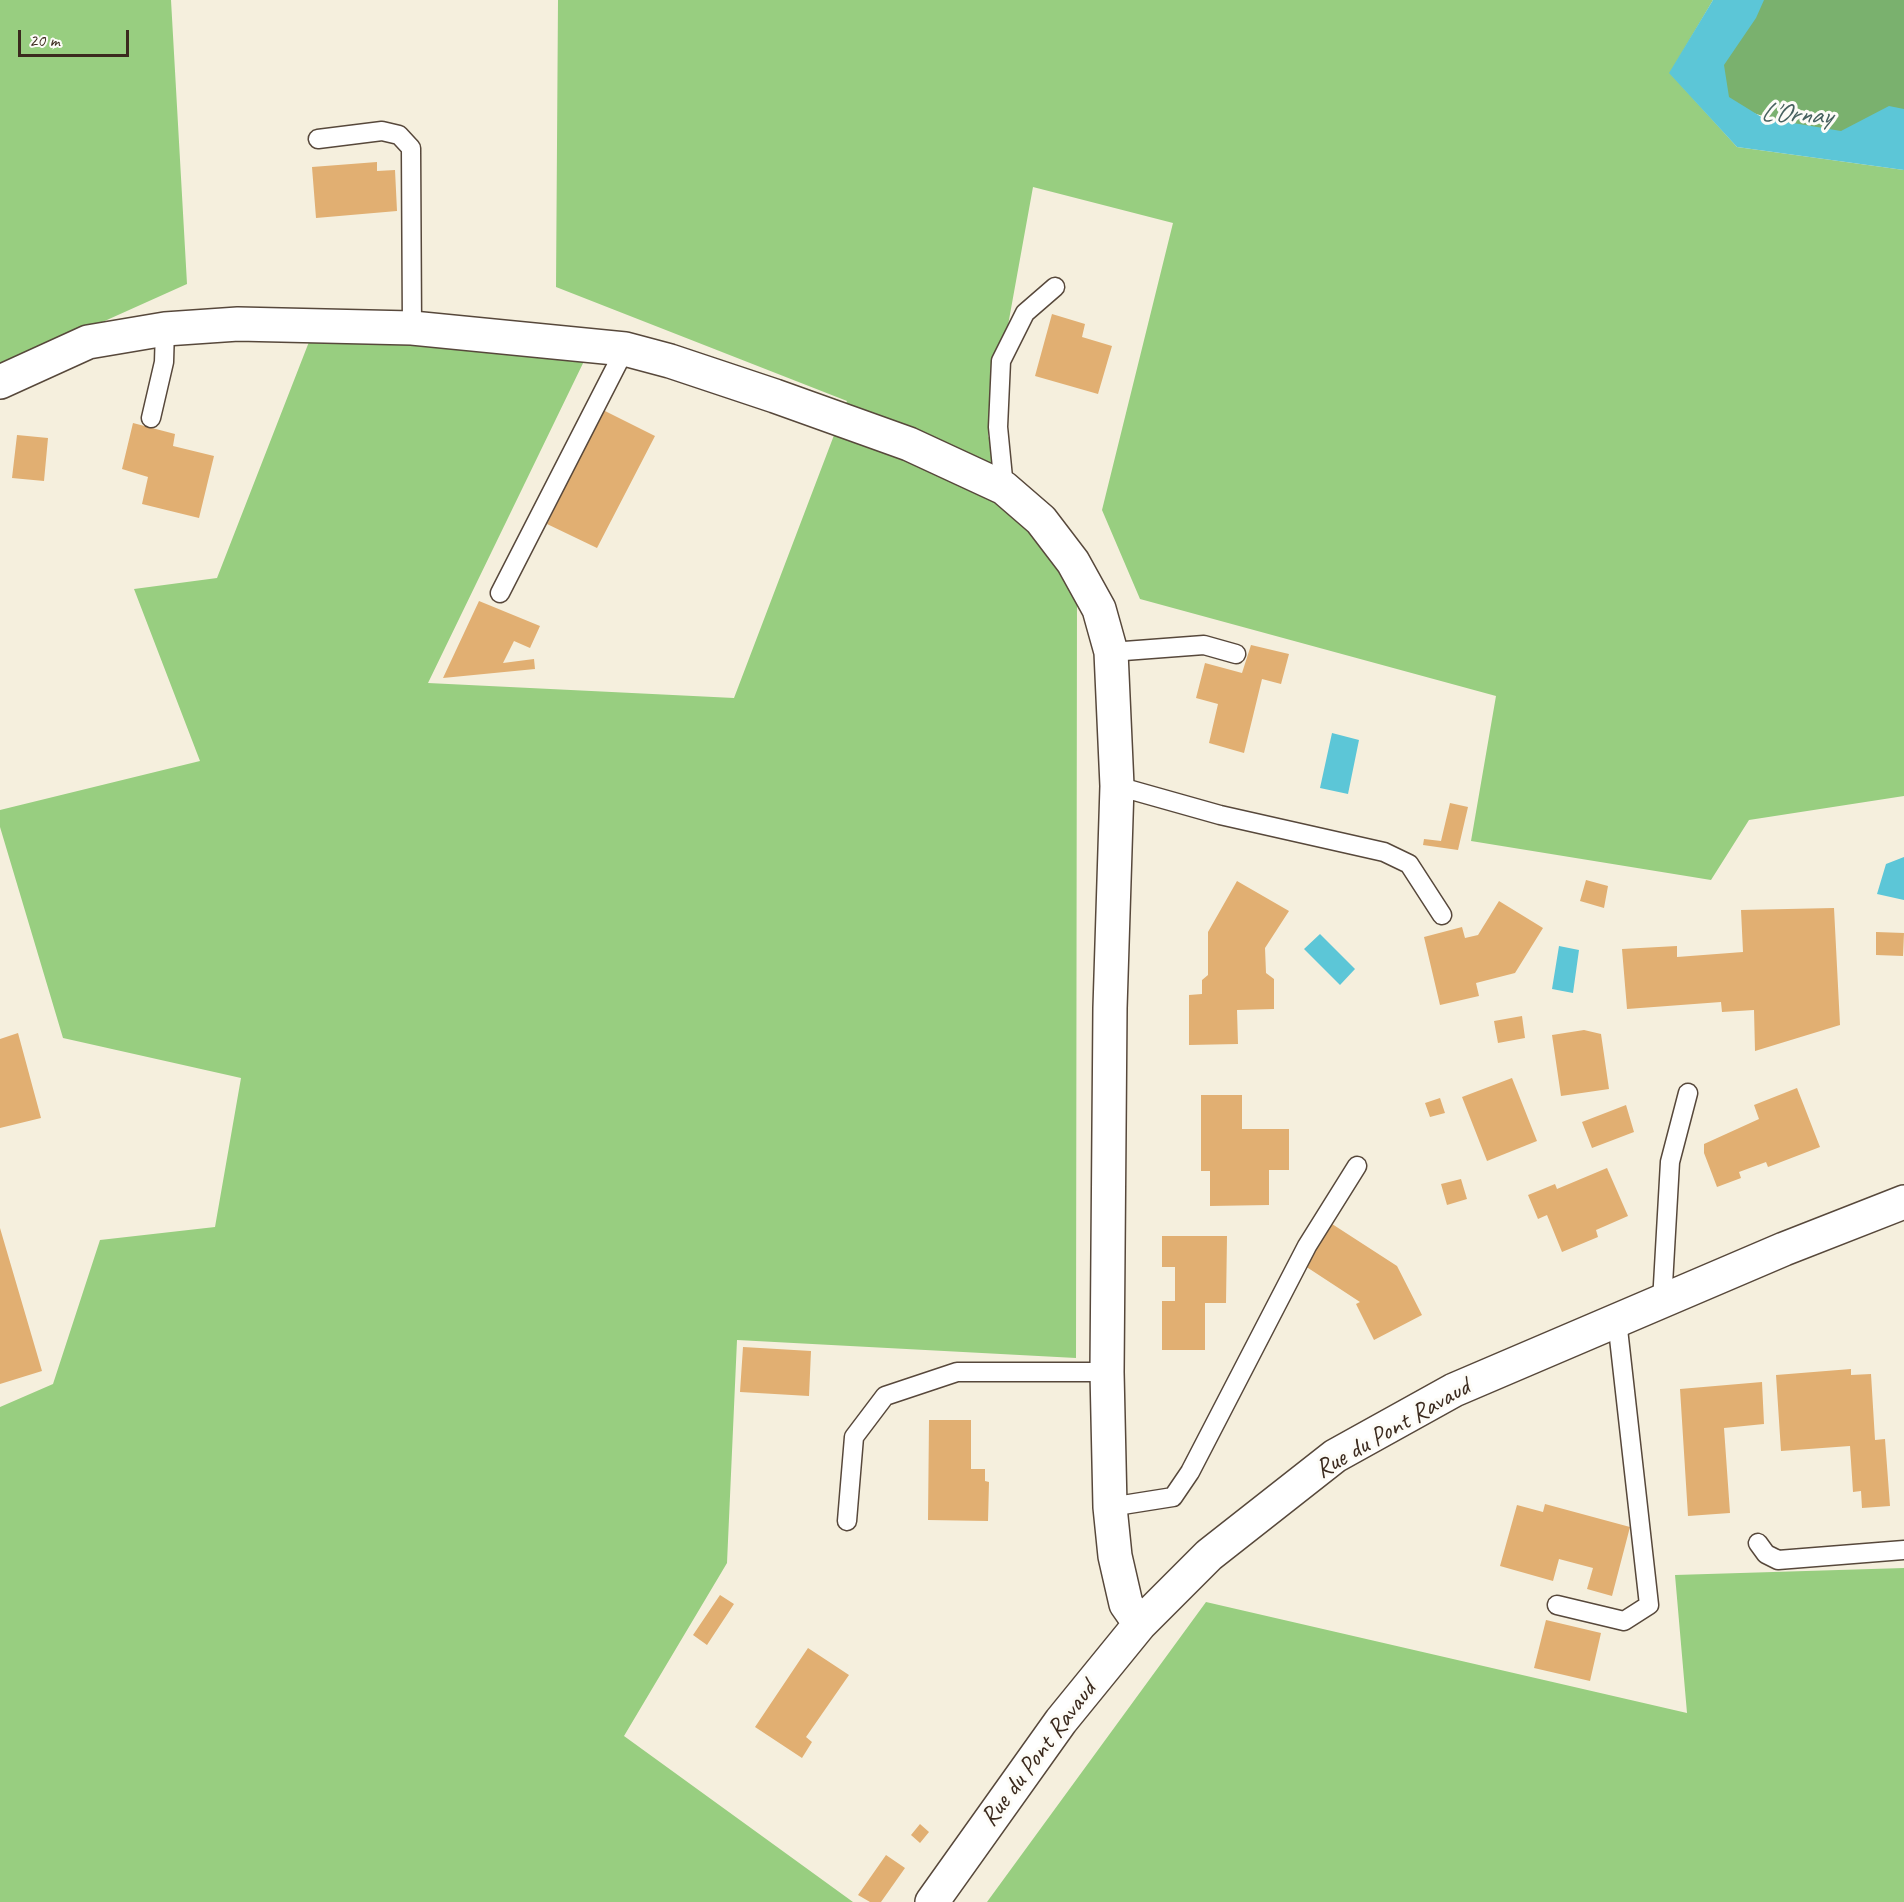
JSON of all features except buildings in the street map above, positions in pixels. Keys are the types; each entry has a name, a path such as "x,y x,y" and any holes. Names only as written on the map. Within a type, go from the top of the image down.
{"street":[{"path":"0,382 88,342 165,329 238,324 412,328 625,349 670,361 776,396 909,444 1004,488 1041,520 1073,562 1099,609 1111,652 1117,786 1110,1008 1107,1371 1110,1507 1115,1556 1126,1604 1140,1624"},
{"name":"Rue du Pont Ravaud","path":"932,1902 1061,1721 1140,1624 1209,1555 1335,1456 1454,1390 1904,1202"}],"lane":[{"path":"318,139 382,131 399,135 411,148 412,328"},
{"path":"1004,488 998,427 1001,361 1025,313 1055,287"},
{"path":"151,418 164,362 165,329"},
{"path":"500,593 625,349"},
{"path":"1111,652 1204,645 1236,654"},
{"path":"1117,786 1220,815 1384,852 1409,864 1442,915"},
{"path":"1662,1302 1670,1162 1688,1093"},
{"path":"1110,1507 1173,1497 1190,1472 1307,1246 1357,1166"},
{"path":"1557,1605 1624,1621 1649,1605 1617,1320"},
{"path":"847,1521 854,1437 885,1396 957,1372 1107,1371"},
{"path":"1758,1543 1766,1554 1778,1560 1904,1550"}],"green space":[{"path":"0,0 171,0 187,284 0,368"},
{"path":"558,0 1713,0 1670,73 1737,147 1904,170 1904,796 1749,820 1711,880 1471,841 1496,696 1140,599 1102,510 1173,223 1033,187 988,436 1077,596 1076,1358 737,1340 727,1563 624,1736 853,1902 0,1902 0,1407 53,1384 100,1240 215,1227 241,1078 63,1038 0,827 0,810 200,761 134,589 217,578 314,329 587,355 428,683 734,698 847,401 556,287"},
{"path":"1742,0 1904,0 1904,144 1845,140 1705,99"},
{"path":"1904,1568 1904,1902 987,1902 1206,1602 1687,1713 1675,1575"}],"water":[{"path":"1713,0 1764,0 1756,18 1724,65 1729,97 1763,118 1841,131 1889,106 1904,109 1904,170 1737,147 1669,73"},
{"path":"1332,733 1359,740 1348,794 1320,788"},
{"path":"1904,857 1904,900 1877,894 1886,864"},
{"path":"1320,934 1355,969 1340,985 1304,949"},
{"path":"1559,946 1579,950 1573,993 1552,989"}],"water label":[{"name":"L'Ornay","path":"1796,115"}]}
